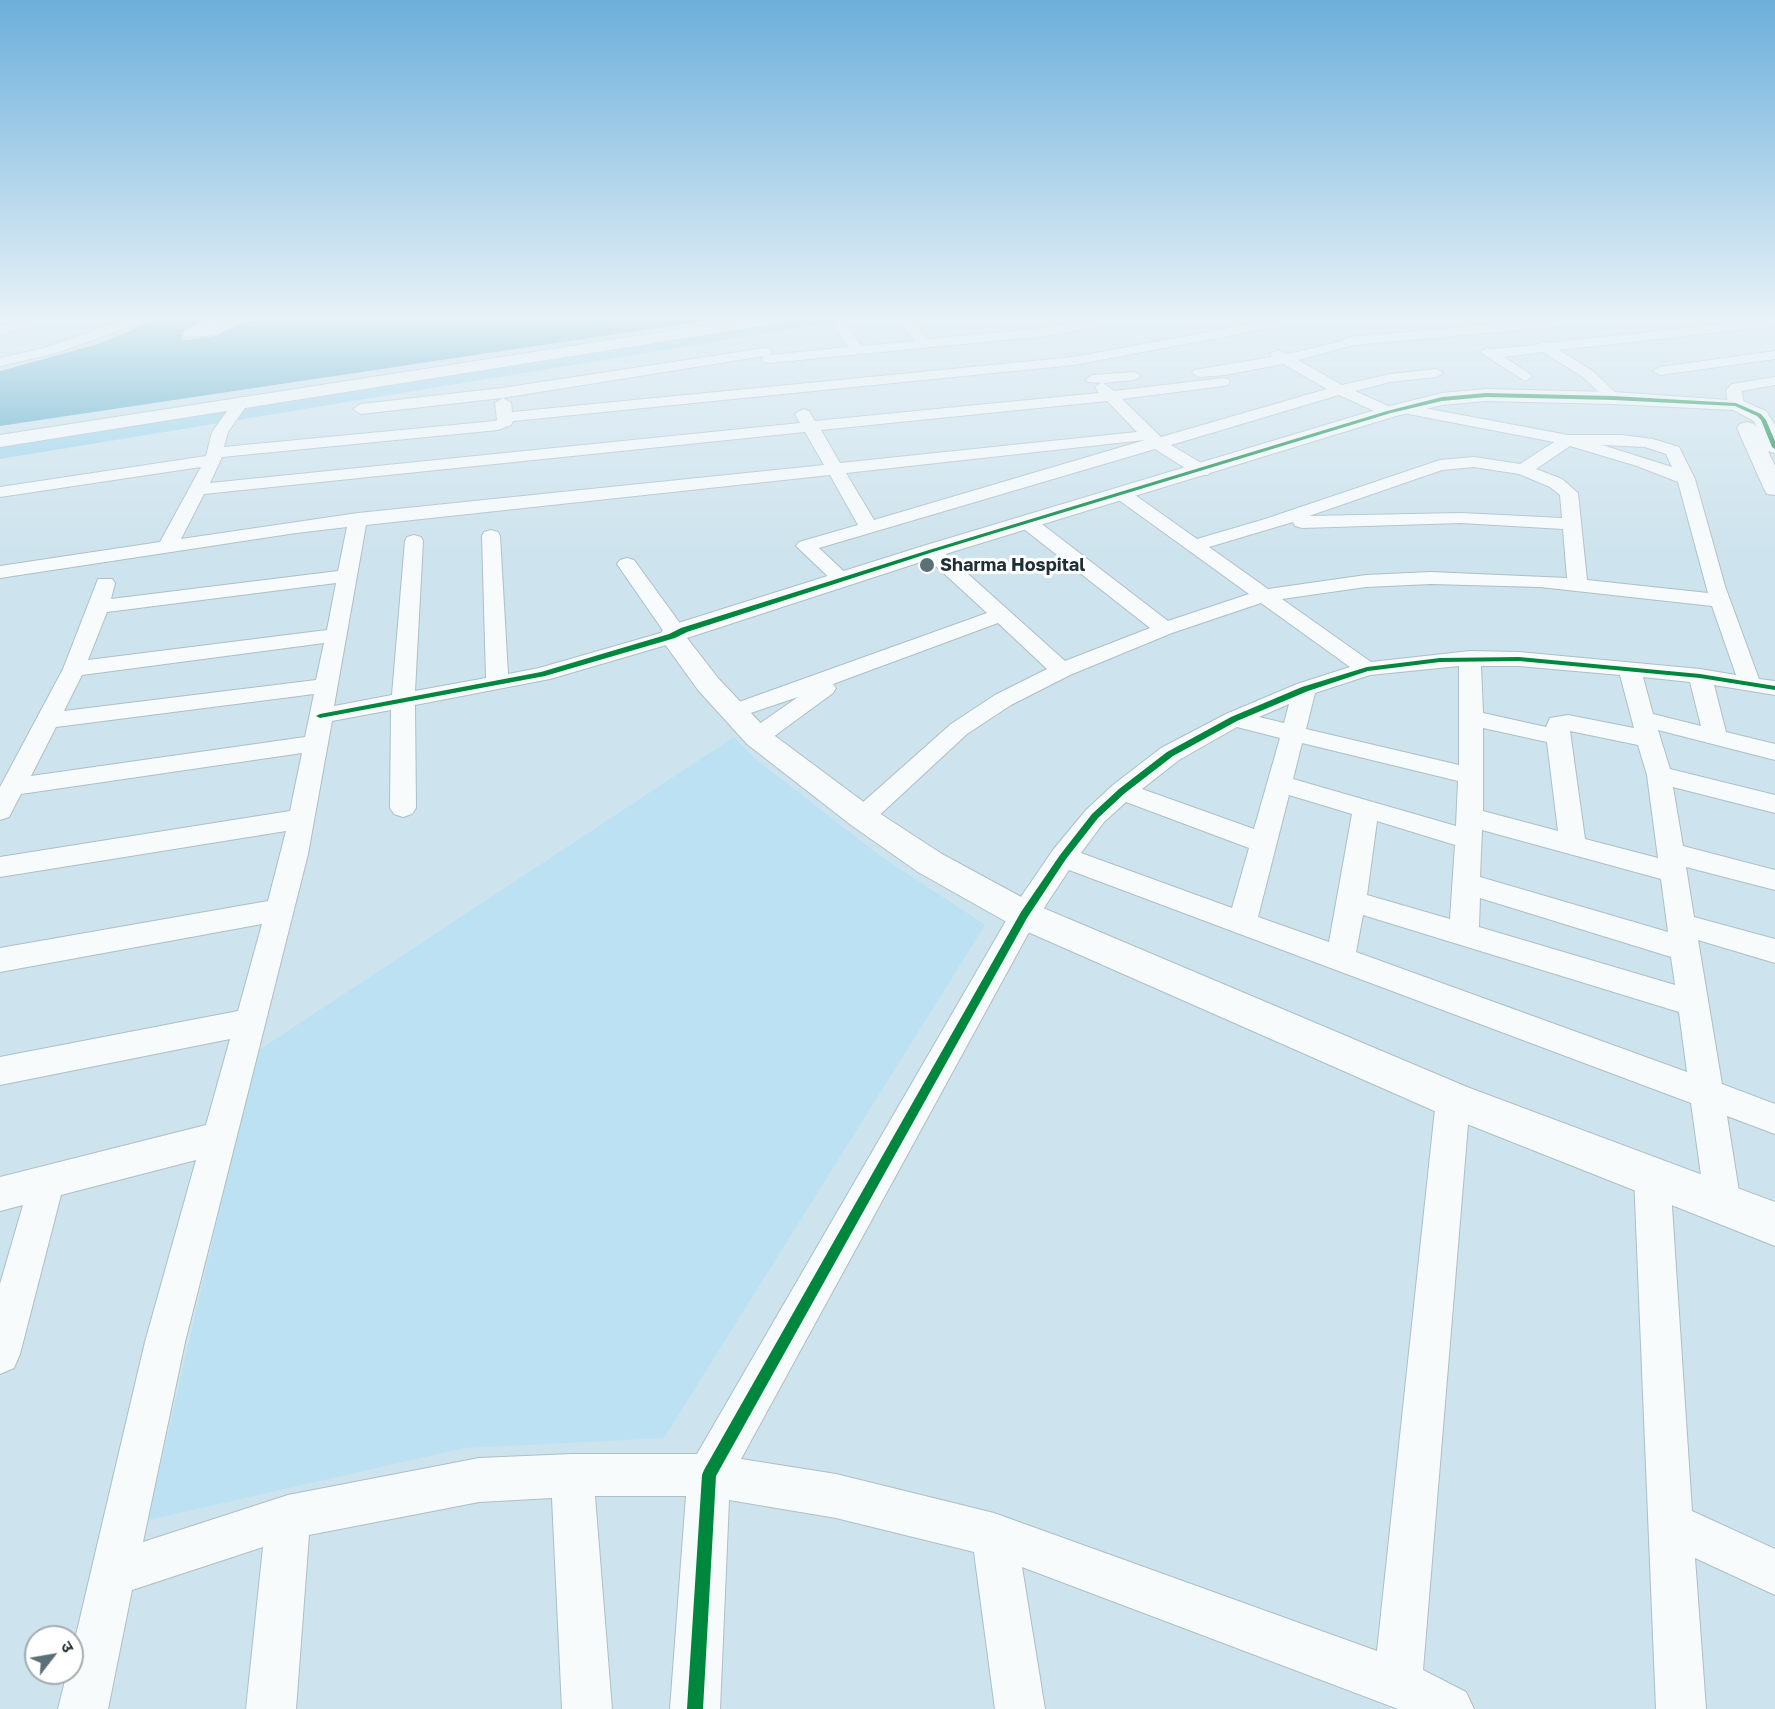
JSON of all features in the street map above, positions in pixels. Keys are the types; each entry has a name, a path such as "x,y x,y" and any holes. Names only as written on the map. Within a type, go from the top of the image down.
{"street":[{"path":"0,441 255,400"},
{"path":"361,409 423,400"},
{"path":"0,492 214,457 498,425 505,422 502,400"},
{"path":"504,417 698,400"},
{"path":"729,400 756,404 766,400"},
{"path":"794,400 869,527"},
{"path":"198,489 1074,400"},
{"path":"1114,400 1154,439 1202,471"},
{"path":"843,580 806,546 1154,439 1303,400"},
{"path":"1366,400 1396,411 1568,440 1643,462 1686,479 1720,601 1750,684"},
{"path":"13,787 321,715 542,674 931,551 1396,411 1441,400"},
{"path":"1742,400 1775,489"},
{"path":"1745,400 1764,420 1775,447"},
{"path":"168,545 214,457 220,432 241,402"},
{"path":"756,404 770,431"},
{"path":"0,572 168,545 358,519 835,468 1154,439"},
{"path":"1523,470 1568,440"},
{"path":"1195,545 1272,523 1440,465 1474,462 1523,470 1563,487 1569,493 1577,584"},
{"path":"1122,494 1368,669"},
{"path":"1272,523 1461,518 1573,524"},
{"path":"83,1709 165,1342 302,819 358,519"},
{"path":"1028,522 1165,629"},
{"path":"491,536 497,683"},
{"path":"403,808 404,700 414,541"},
{"path":"931,551 1062,670"},
{"path":"627,564 708,684 757,737 862,817 930,863 1024,915 1453,1100 1775,1224"},
{"path":"99,607 347,576"},
{"path":"862,817 959,729 1002,700 1062,670 1165,629 1265,595 1356,582 1431,578 1577,584 1720,601"},
{"path":"0,811 74,669 99,607 105,582"},
{"path":"733,712 1002,615"},
{"path":"74,669 336,636"},
{"path":"1464,935 1471,776 1470,658"},
{"path":"695,1709 709,1475 1024,915 1063,856 1095,816 1122,791 1170,754 1234,718 1305,689 1368,669 1470,658 1519,659 1700,676 1775,688"},
{"path":"757,737 853,669"},
{"path":"1629,669 1659,775 1724,1204"},
{"path":"1700,676 1716,738"},
{"path":"1242,923 1305,689"},
{"path":"48,720 321,715"},
{"path":"1234,718 1471,776"},
{"path":"1471,718 1558,737"},
{"path":"1573,845 1558,723 1646,729 1716,738 1775,752"},
{"path":"1659,775 1775,804"},
{"path":"1280,783 1366,809 1775,880"},
{"path":"1122,791 1263,843"},
{"path":"1340,959 1352,901 1366,809"},
{"path":"0,867 302,819"},
{"path":"1063,856 1775,1119"},
{"path":"1466,883 1683,936 1775,951"},
{"path":"1352,901 1693,1003"},
{"path":"0,960 280,910"},
{"path":"0,1071 250,1022"},
{"path":"1398,1683 1453,1100"},
{"path":"0,1194 219,1138"},
{"path":"1652,1176 1681,1709"},
{"path":"0,1354 47,1182"},
{"path":"572,1475 586,1709"},
{"path":"113,1574 288,1517 479,1480 572,1475 709,1475 836,1496 994,1535 1398,1683 1449,1709"},
{"path":"271,1709 288,1517"},
{"path":"1671,1524 1775,1572"},
{"path":"994,1535 1020,1709"}],"shaded area":[{"path":"0,400 176,400 0,426"},
{"path":"276,400 361,400 0,459 0,443"},
{"path":"734,737 754,758 879,855 985,925 664,1438 464,1448 148,1520 256,1052"}],"cycle path":[{"path":"320,716 542,674 672,636 684,630 931,551 1389,412 1439,400"},
{"path":"1644,400 1736,405 1759,415 1775,447"},
{"path":"695,1709 709,1475 1024,915 1063,857 1095,816 1122,791 1170,754 1234,719 1305,689 1367,669 1440,660 1519,659 1700,676 1775,688"}],"place":[{"name":"Sharma Hospital","path":"927,565"}]}
